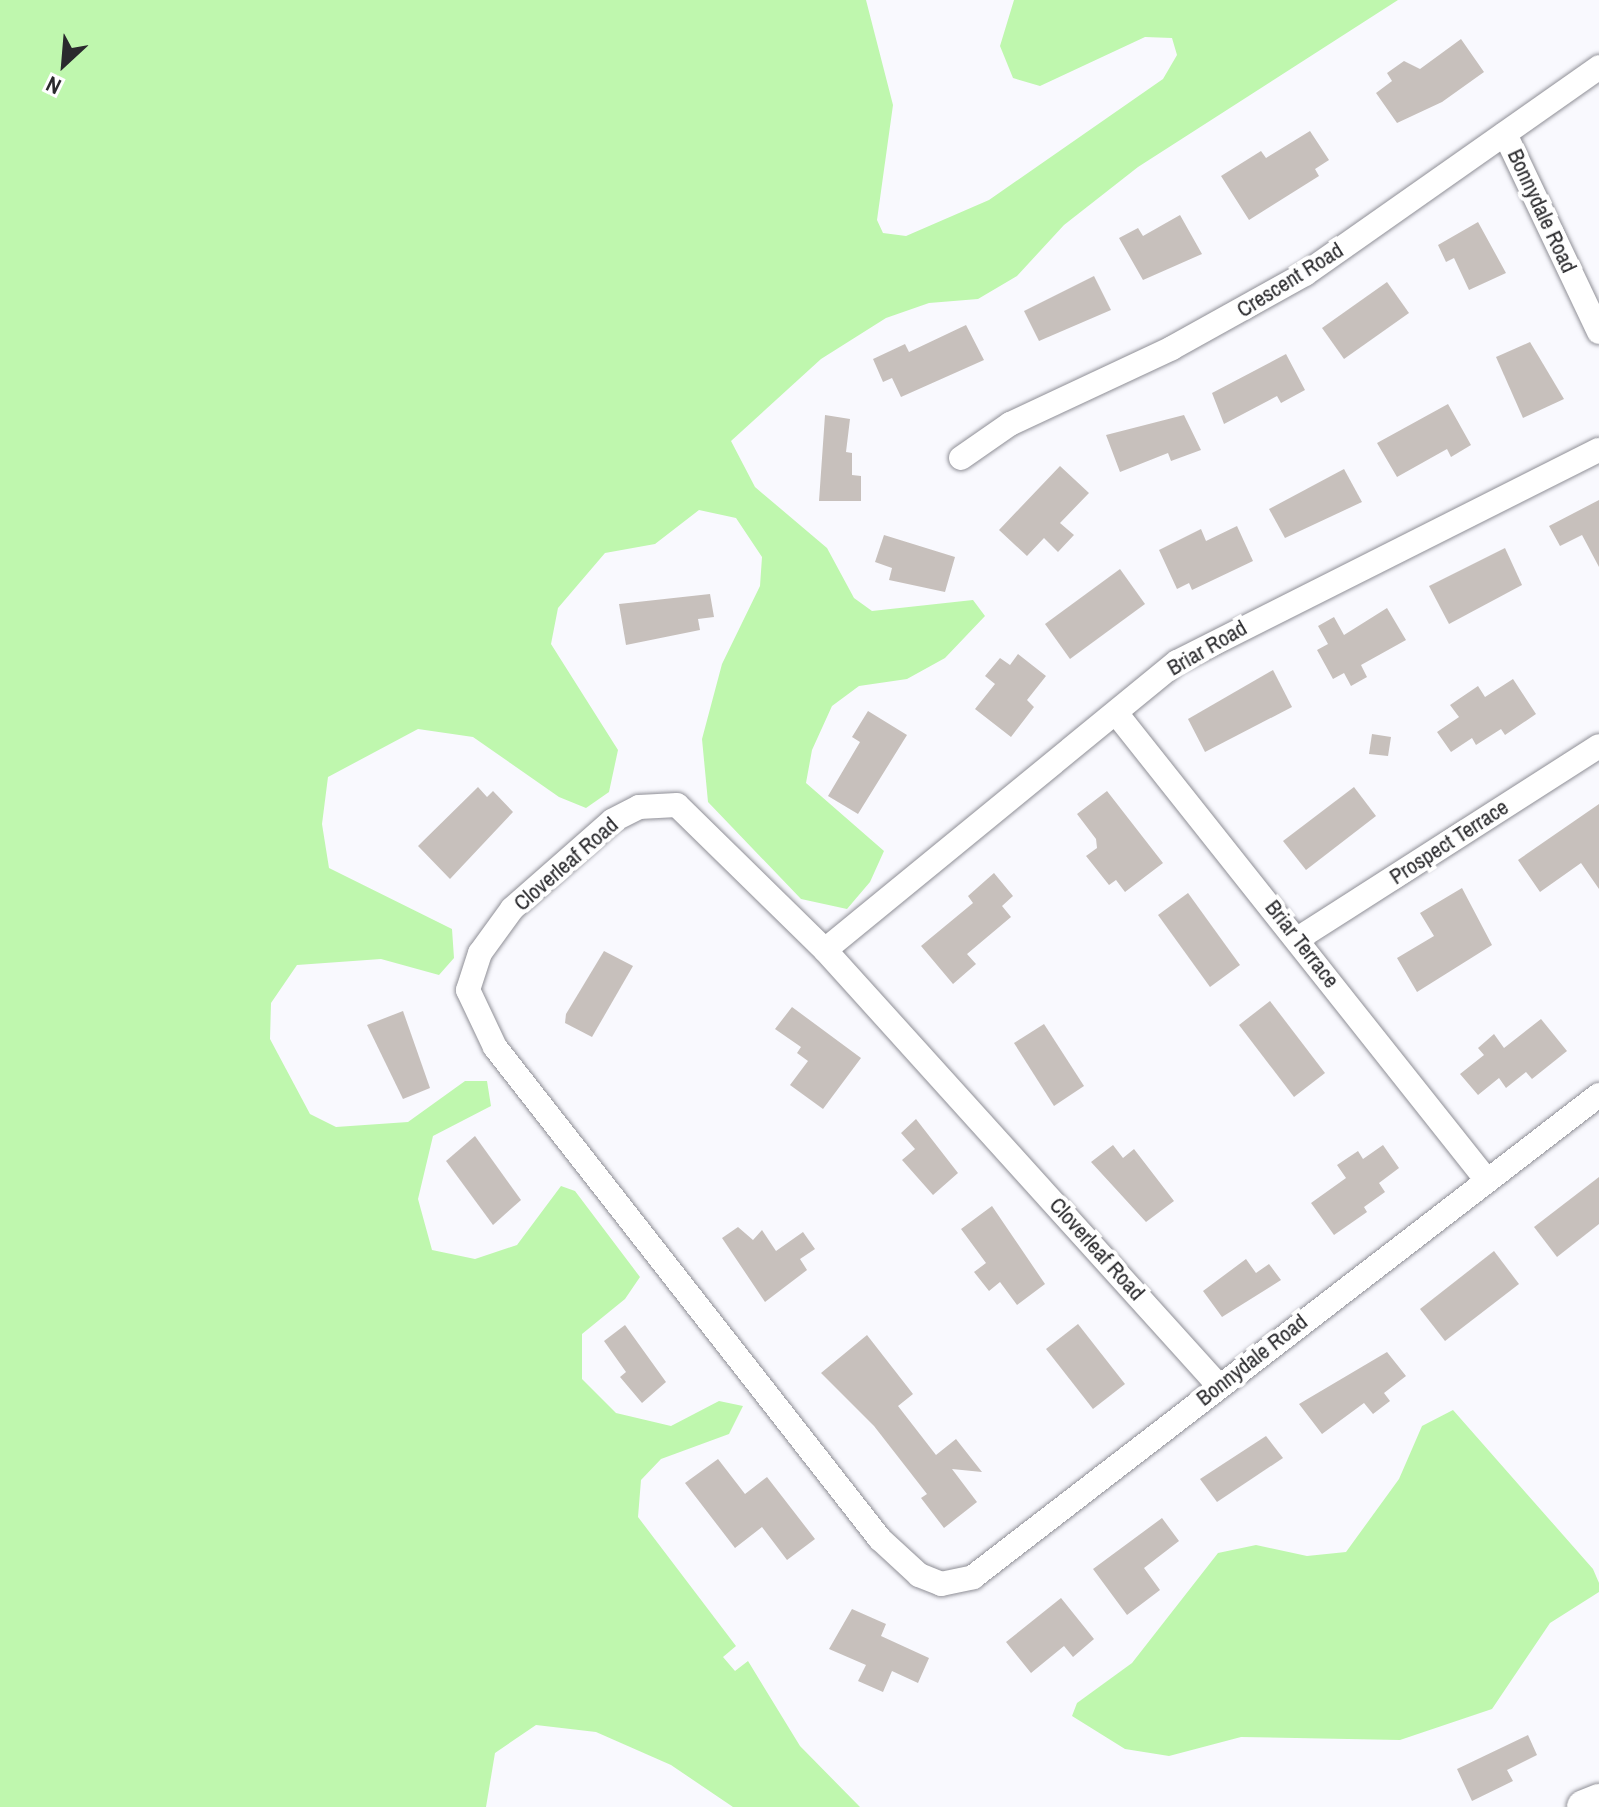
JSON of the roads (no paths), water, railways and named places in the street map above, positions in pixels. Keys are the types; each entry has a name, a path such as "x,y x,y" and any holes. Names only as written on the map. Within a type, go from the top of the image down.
{"street":[{"name":"Crescent Road","path":"961,458 1010,424 1266,298 1599,67"},
{"name":"Bonnydale Road","path":"1505,134 1599,332"},
{"name":"Briar Road","path":"825,950 1177,662 1599,450"},
{"name":"Briar Terrace","path":"1116,713 1299,938 1485,1178"},
{"name":"Prospect Terrace","path":"1299,938 1599,746"},
{"name":"Cloverleaf Road","path":"899,1557 495,1047 468,990 480,953 512,909 612,821 658,803 685,810 825,950 1219,1386"},
{"name":"Bonnydale Road","path":"899,1557 941,1584 973,1577 1485,1178 1599,1095"},
{"path":"1584,1807 1599,1801"}]}
